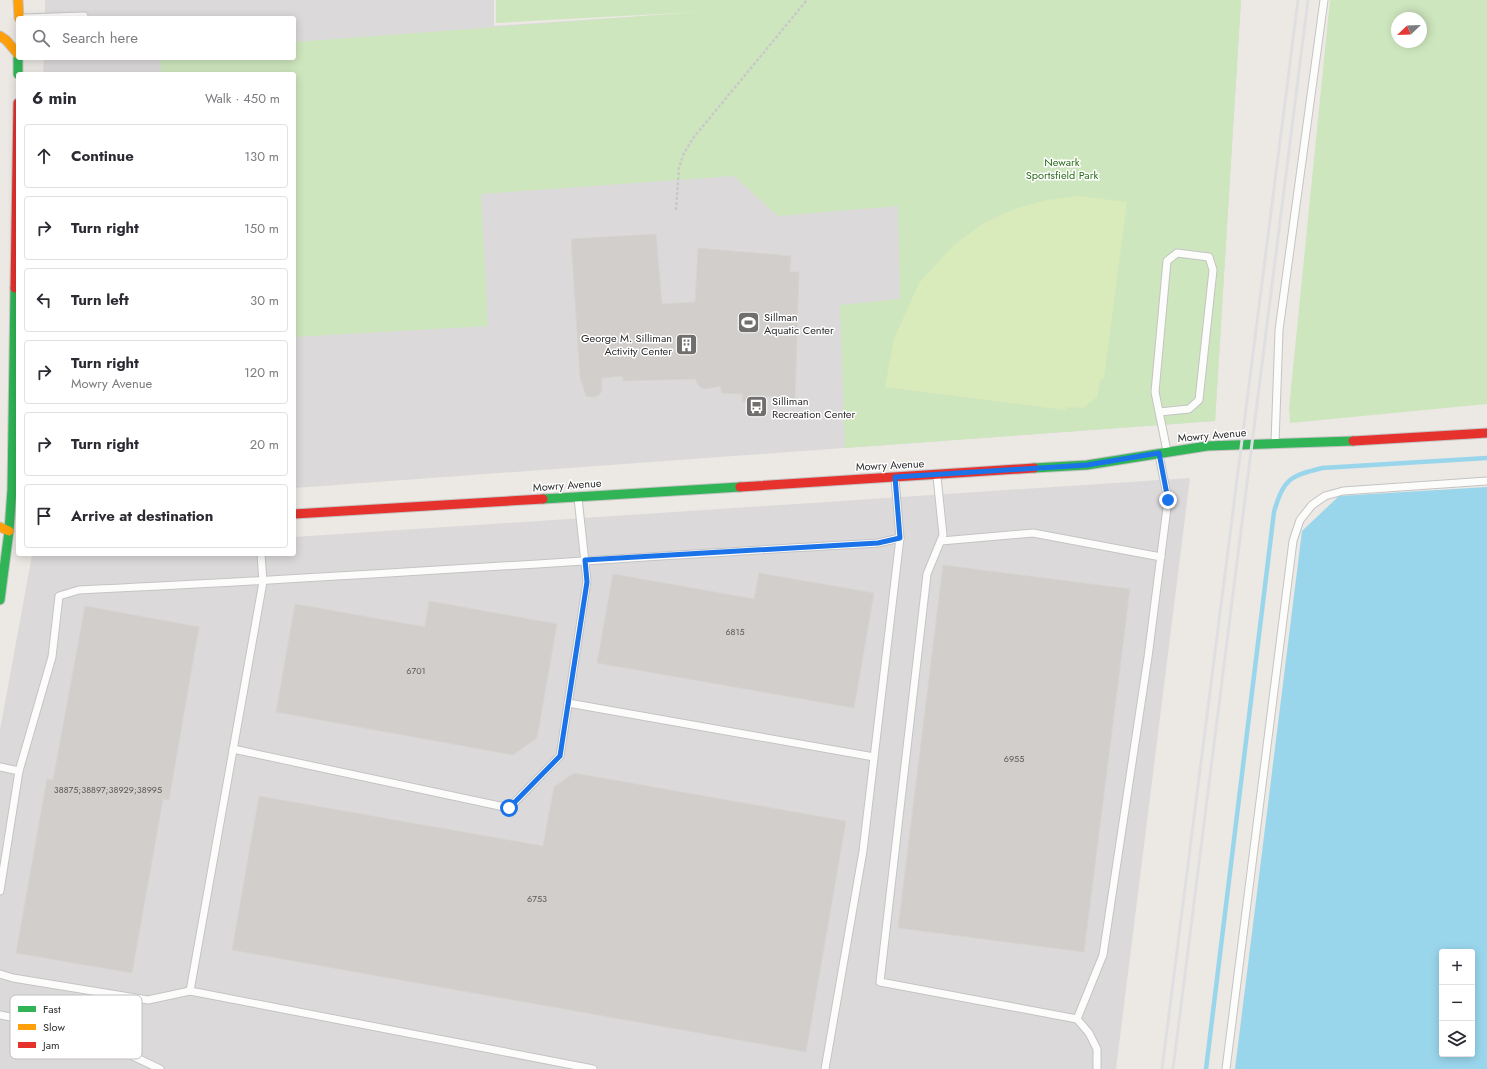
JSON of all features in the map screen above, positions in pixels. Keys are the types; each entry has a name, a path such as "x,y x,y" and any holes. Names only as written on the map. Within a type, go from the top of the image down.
{"main road":[{"path":"18,0 19,16"},
{"path":"0,36 6,40 16,52"},
{"path":"18,60 18,72"},
{"path":"0,600 14,531 13,448 16,343"},
{"name":"Mowry Avenue","path":"296,514 1087,465 1207,446 1388,439 1487,433"},
{"path":"0,526 14,531"},
{"path":"0,534 14,531"}],"lane":[{"path":"1275,443 1279,330 1324,0"},
{"path":"1077,1019 1103,955 1148,657 1168,500 1156,392 1167,261 1177,253 1209,257 1213,270 1199,400 1189,409 1159,412"},
{"path":"937,474 943,535 926,574 880,982 1077,1019 1090,1033 1097,1049 1097,1069"},
{"path":"825,1069 863,851 900,538 895,477"},
{"path":"1226,1069 1293,541 1300,520 1312,505 1325,496 1343,491 1487,481"},
{"path":"233,749 509,808 560,756 587,582 578,496"},
{"path":"941,541 1033,533 1161,557"},
{"path":"0,891 19,771 52,657 59,596 79,590 263,582 585,560 878,543 900,538"},
{"path":"190,991 263,582 261,556"},
{"path":"568,703 874,757"},
{"path":"0,767 19,771"},
{"path":"0,974 13,978 117,995"},
{"path":"142,999 148,1000 190,991 593,1069"},
{"path":"0,1016 10,1018"},
{"path":"135,1059 151,1067 160,1069"}],"path":[{"path":"676,210 679,168 684,153 694,137 807,0"}],"shaded area":[{"name":"Newark Sportsfield Park","path":"45,0 494,0 494,26 882,0 1241,0 1215,421 296,488 296,72 43,72 44,60 296,60 296,16 45,16"},
{"path":"1190,478 1116,1069 0,1069 0,730 32,556 296,556 296,537"}],"green space":[{"name":"Newark Sportsfield Park","path":"496,0 1241,0 1215,421 845,448 840,305 900,299 898,206 778,216 734,176 481,194 488,326 296,337 296,72 161,72 160,60 296,60 296,42 697,12 496,23"},
{"path":"1330,0 1487,0 1487,404 1290,423 1289,408"},
{"path":"1078,196 1127,202 1104,378 1100,380 1097,397 1083,408 1066,407 1065,410 885,387 894,339 919,283 954,245 982,224 1017,208 1048,200"}],"water":[{"path":"1487,487 1487,1069 1235,1069 1302,531 1339,496"}],"building":[{"name":"George M. Silliman Activity Center","path":"656,234 662,304 695,302 698,248 791,256 790,272 799,272 795,399 766,396 765,404 742,402 743,394 722,393 720,386 706,389 702,388 695,379 623,381 623,376 602,378 602,391 598,396 586,396 580,378 571,239"},
{"path":"943,565 1130,589 1084,952 898,928"},
{"path":"759,573 874,593 854,708 597,663 613,574 754,599"},
{"path":"429,601 557,624 537,738 513,755 276,712 295,604 425,627"},
{"path":"85,606 199,627 169,800 163,799 132,973 16,953 47,779 53,780"},
{"path":"574,773 846,821 806,1052 232,950 259,796 543,846 554,787"}],"waterway":[{"path":"1206,1069 1274,512 1281,492 1289,481 1295,477 1322,468 1487,458"}],"railway":[{"path":"1162,1069 1298,0"},
{"path":"1173,1069 1308,0"}],"traffic: fast":[{"path":"18,60 18,72"},
{"path":"0,600 9,531 12,489 15,288"},
{"path":"1034,468 1087,465 1207,446 1353,441"},
{"path":"543,499 740,487"}],"traffic: slow":[{"path":"18,0 19,16"},
{"path":"0,36 6,40 16,52"},
{"path":"0,527 9,531"}],"traffic: jam":[{"path":"15,288 16,226"},
{"path":"1353,441 1487,433"},
{"path":"740,487 1034,468"},
{"path":"296,514 543,499"}],"place":[{"name":"Sillman Aquatic Center","path":"749,323"},
{"name":"George M. Silliman Activity Center","path":"687,344"},
{"name":"Silliman Recreation Center","path":"756,407"}],"route":[{"path":"509,808 560,756 587,582 585,560 878,543 900,538 895,477 1087,465 1159,453 1168,500"}]}
